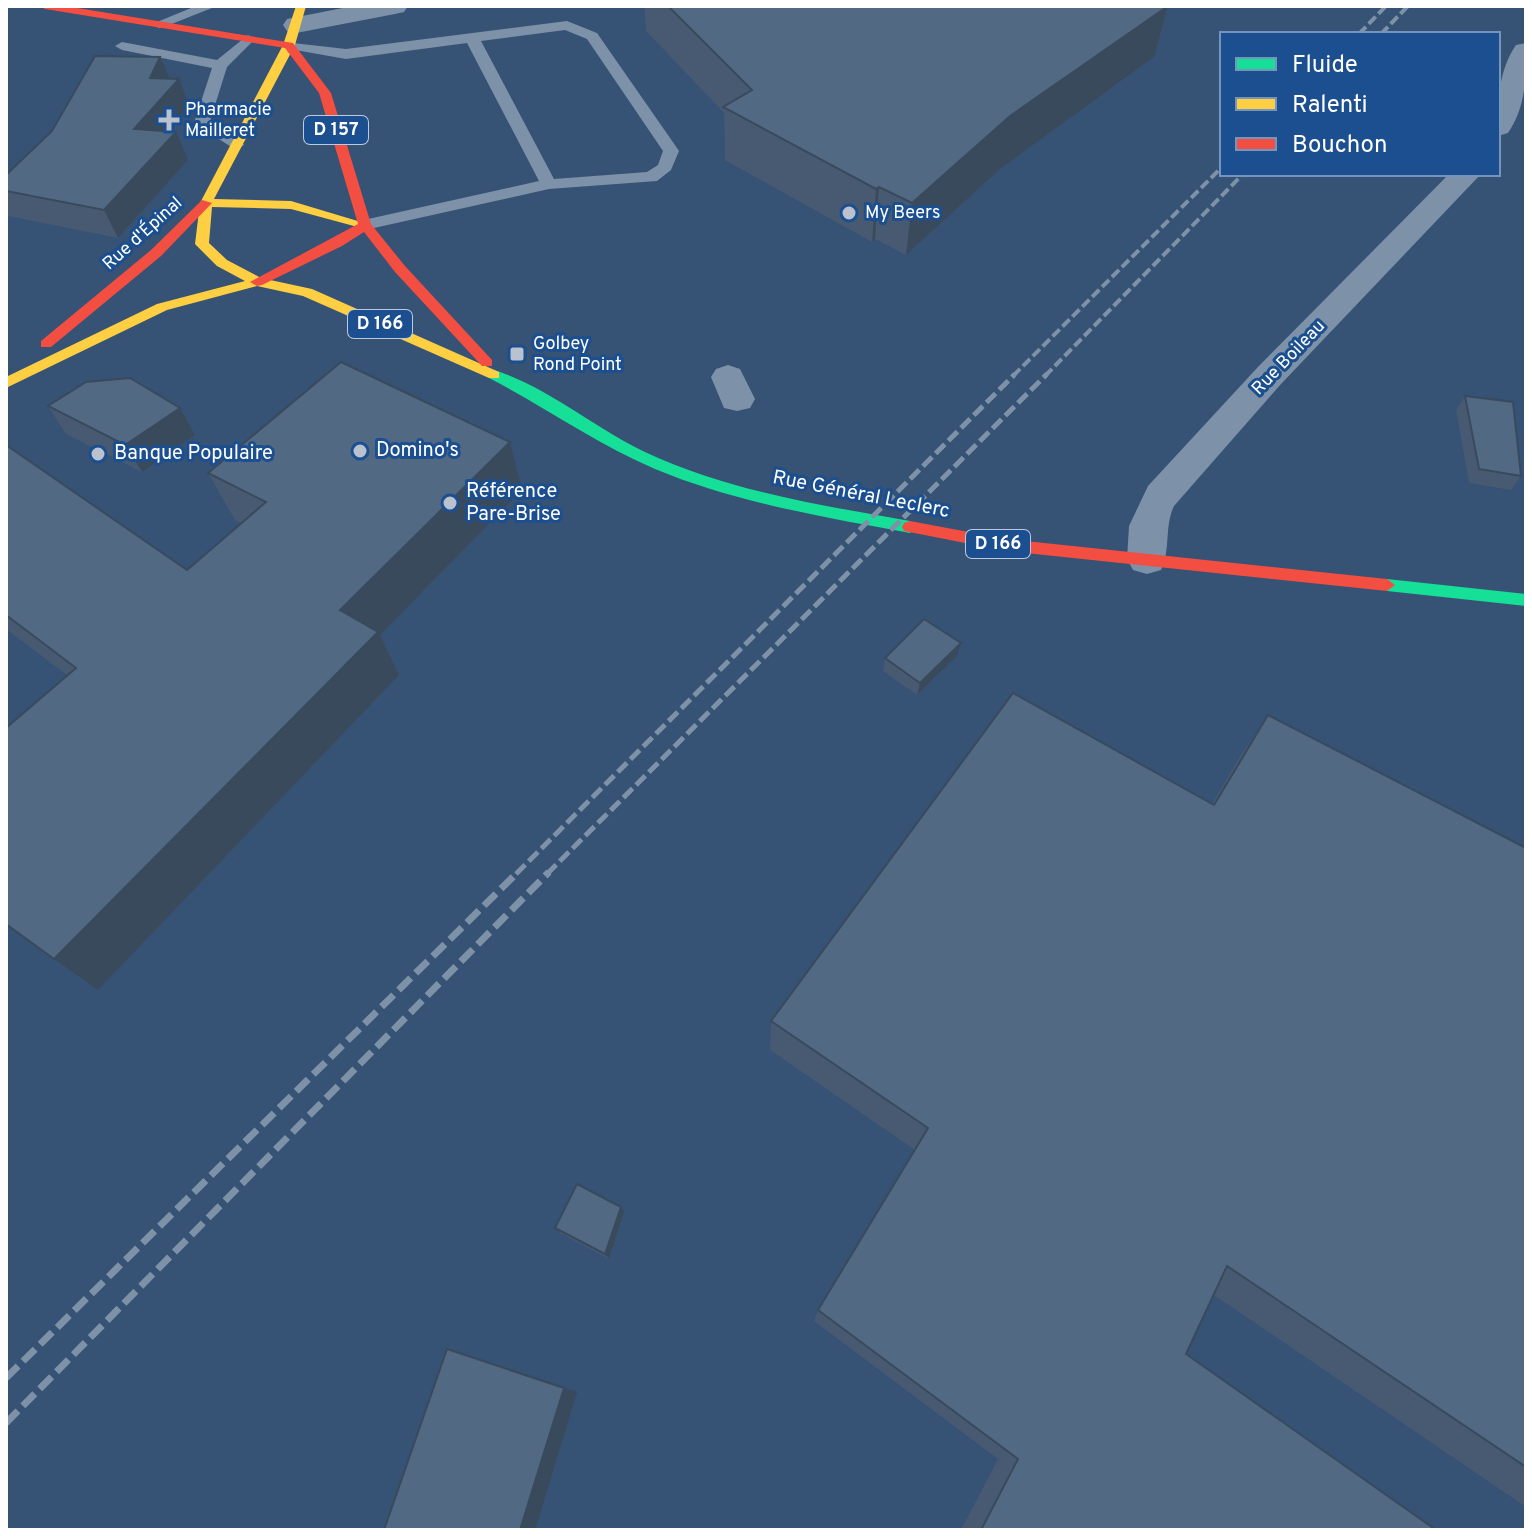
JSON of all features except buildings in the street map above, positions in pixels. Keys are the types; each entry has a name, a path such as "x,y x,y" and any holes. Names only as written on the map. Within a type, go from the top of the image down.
{"main road":[{"path":"45,6 248,39 295,25"},
{"name":"Rue d'Épinal","path":"6,380 156,253 206,203 295,25"},
{"name":"D 157","path":"295,25 325,93 365,225"},
{"path":"206,203 291,205 365,225"},
{"name":"D 166","path":"206,203 202,244 222,263 257,282"},
{"path":"257,282 337,243 365,225"},
{"name":"Rue Général Leclerc","path":"365,225 400,269 499,377"},
{"name":"Rue d'Épinal","path":"6,380 162,307 257,282"},
{"name":"Rue Général Leclerc","path":"257,282 307,292 499,377 598,436 717,487 787,504 1006,545 1526,600"}],"street":[{"path":"295,25 395,6"},
{"path":"1500,122 1522,61"},
{"name":"Rue Boileau","path":"1147,559 1145,535 1151,511 1161,496 1269,376 1464,176"}],"lane":[{"path":"159,24 210,6"},
{"path":"295,25 346,54 567,25 592,36 671,151 665,167 651,177 549,184 365,225"},
{"path":"236,145 202,123 220,65 248,39"},
{"path":"473,39 549,184"},
{"path":"122,46 220,65"}],"railway":[{"path":"1361,32 1386,6"},
{"path":"1383,32 1408,6"},
{"path":"1015,374 1220,169"},
{"path":"1045,376 1241,176"},
{"path":"518,872 1015,374"},
{"path":"549,872 1045,376"},
{"path":"6,1378 518,872"},
{"path":"6,1423 549,872"}],"traffic: fast":[{"path":"494,375 618,445 691,477 784,503 910,527"},
{"path":"1387,585 1526,600"}],"traffic: slow":[{"path":"301,6 289,45 206,203 202,244 222,263 257,282 307,292 494,375"},
{"path":"206,203 291,205 365,225"},
{"path":"6,383 162,307 257,282"}],"traffic: jam":[{"path":"45,6 289,45"},
{"path":"289,45 325,93 365,225 400,269 487,363"},
{"path":"46,344 156,253 206,203"},
{"path":"257,282 337,243 365,225"},
{"path":"910,527 1006,545 1387,585"}],"place":[{"name":"Pharmacie Mailleret","path":"169,120"},
{"name":"My Beers","path":"849,213"},
{"name":"Golbey Rond Point","path":"517,354"},
{"name":"Domino's","path":"360,451"},
{"name":"Banque Populaire","path":"98,454"},
{"name":"Référence Pare-Brise","path":"450,503"}]}
